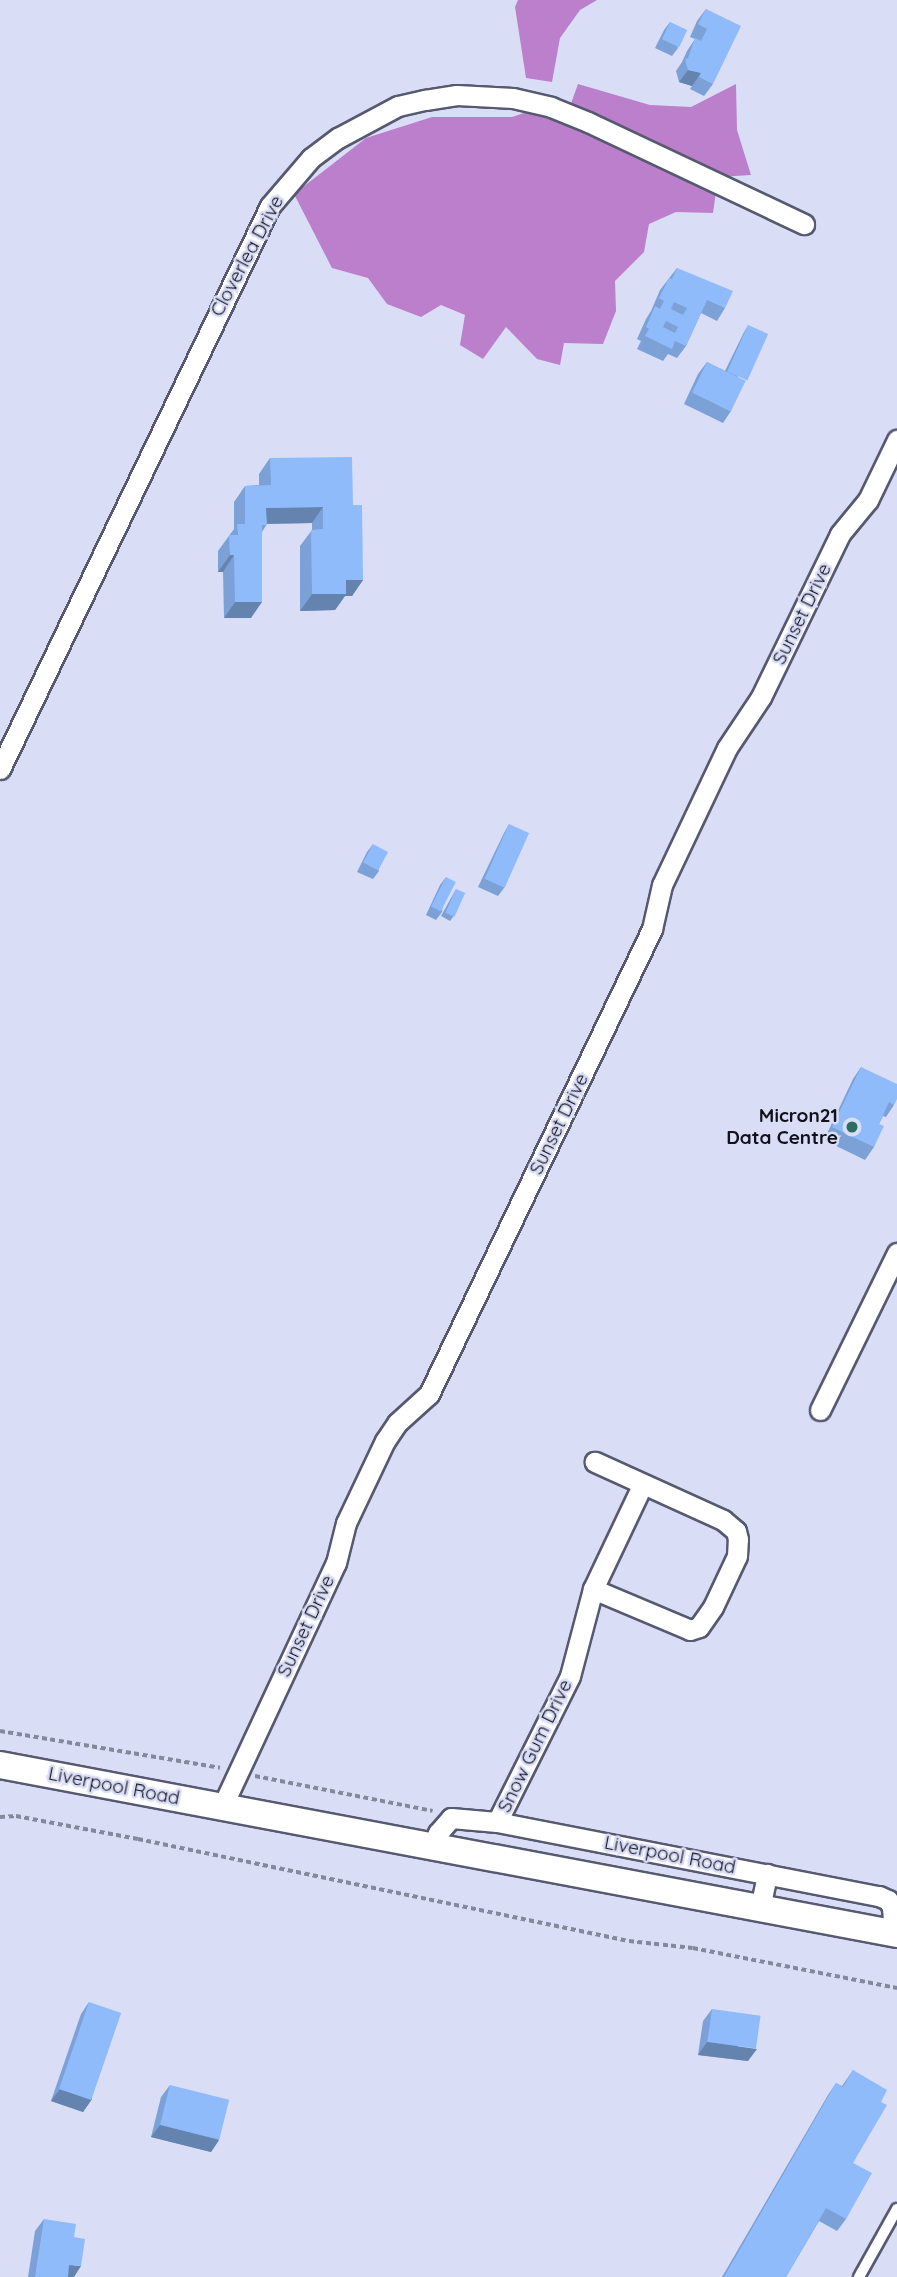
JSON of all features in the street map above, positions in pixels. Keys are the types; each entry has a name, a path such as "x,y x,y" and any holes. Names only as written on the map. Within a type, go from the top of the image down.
{"main road":[{"name":"Liverpool Road","path":"0,1765 895,1934"}],"street":[{"name":"Cloverlea Drive","path":"0,769 265,216 284,188 311,158 338,138 388,111 425,100 457,95 513,98 551,107 588,122 804,225"},
{"name":"Sunset Drive","path":"222,1807 336,1563 346,1523 379,1453 397,1423 429,1394 652,929 662,885 727,748 761,697 840,534 868,500 897,440"},
{"path":"820,1410 897,1253"},
{"path":"593,1589 690,1630 699,1627 706,1619 737,1556 736,1531 723,1520 642,1486 595,1462"},
{"name":"Snow Gum Drive","path":"497,1822 570,1676 593,1589 642,1486"},
{"name":"Liverpool Road","path":"433,1848 438,1833 451,1818 497,1822 888,1900 892,1907 895,1934"},
{"path":"760,1908 768,1874"}],"lane":[{"path":"859,2277 897,2209"}],"path":[{"path":"0,1818 16,1816 138,1839 629,1941 694,1948 897,1988"}],"shaded area":[{"path":"518,0 597,0 580,10 560,38 552,82 526,78 515,7"},
{"path":"578,84 650,105 691,107 736,84 737,130 751,175 718,177 713,213 676,212 649,224 644,252 615,281 616,311 603,344 564,343 560,365 537,359 506,327 483,359 460,345 465,315 441,305 421,317 387,304 368,278 332,268 294,194 366,138 432,117 512,117 530,111 565,120"}],"building":[{"path":"706,9 741,26 713,84 699,77 701,73 688,70 685,59 688,58 695,38 701,41 707,29 698,24"},
{"path":"670,22 687,30 679,47 662,39"},
{"path":"677,268 733,291 725,308 707,300 686,346 675,341 672,349 645,336 655,306 660,309 664,301 659,298 669,278 672,279","holes":["674,302 687,308 683,315 671,309","666,321 678,327 675,333 663,327"]},
{"path":"748,325 768,334 747,381 727,372"},
{"path":"707,362 746,381 731,411 692,393"},
{"path":"352,457 353,505 362,505 363,580 346,580 346,594 312,594 311,530 323,529 323,507 266,508 267,525 262,525 262,602 235,602 234,555 230,555 229,535 238,535 237,524 245,524 245,486 271,485 270,458"},
{"path":"509,824 529,833 505,888 485,879"},
{"path":"373,844 388,852 378,871 363,863"},
{"path":"446,877 456,882 441,911 431,906"},
{"path":"456,889 465,893 455,917 445,913"},
{"name":"Micron21 Data Centre","path":"861,1067 897,1084 897,1099 894,1105 889,1102 879,1124 884,1126 874,1147 832,1127"},
{"path":"89,2002 121,2013 91,2100 59,2089"},
{"path":"712,2009 761,2016 756,2048 707,2042"},
{"path":"853,2070 887,2090 881,2102 887,2105 853,2163 872,2173 846,2219 826,2208 786,2277 724,2277 836,2083 843,2087"},
{"path":"170,2085 229,2100 219,2140 160,2125"},
{"path":"44,2219 76,2224 74,2237 85,2239 81,2266 69,2265 68,2277 35,2277"}],"place":[{"name":"Micron21 Data Centre","path":"852,1127"}]}
